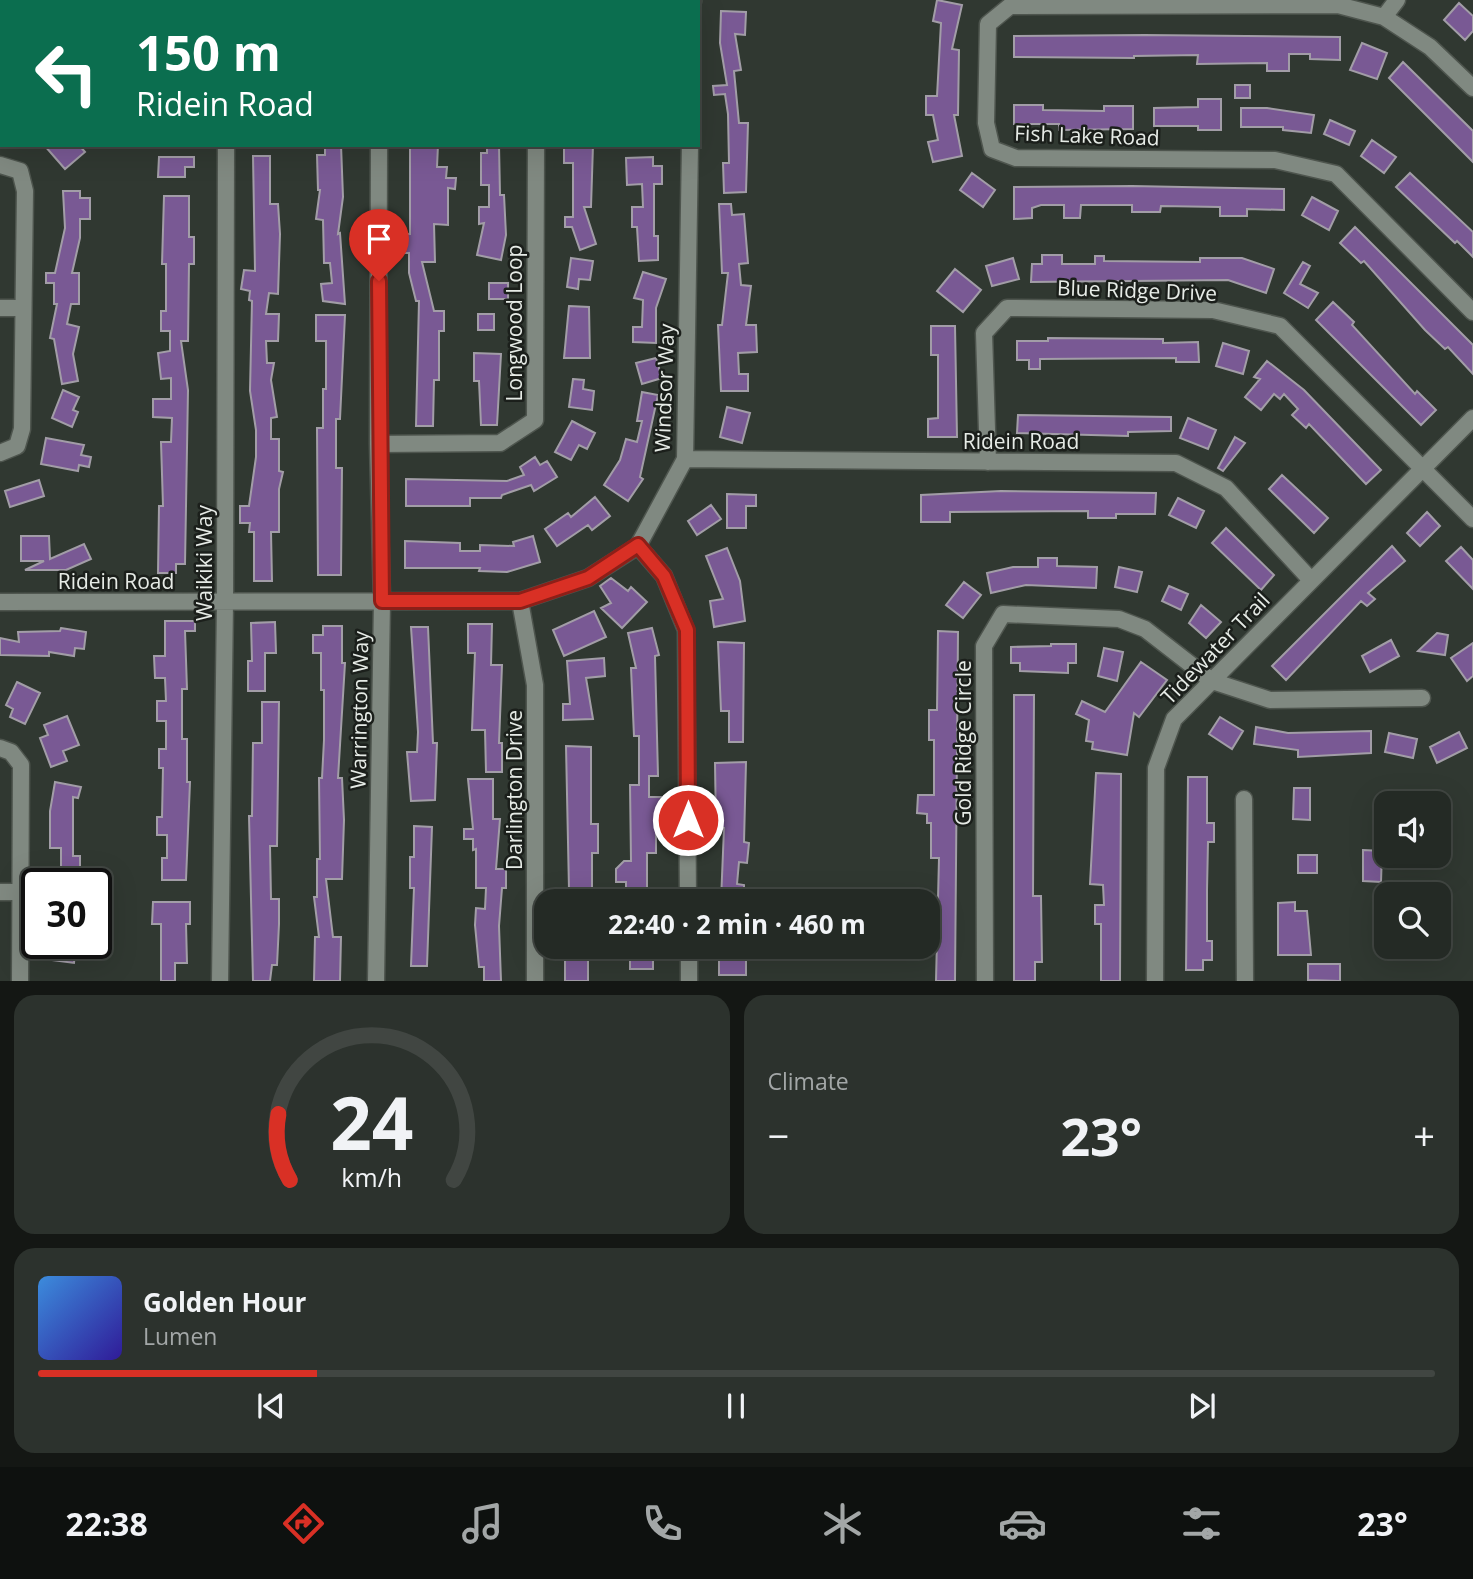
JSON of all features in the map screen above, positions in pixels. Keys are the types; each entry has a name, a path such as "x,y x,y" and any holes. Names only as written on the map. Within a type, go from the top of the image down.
{"street":[{"path":"1384,17 1397,0"},
{"name":"Fish Lake Road","path":"1473,88 1430,47 1384,17 1338,5 1240,3 1010,6 988,24 986,123 992,149 1016,158 1275,160 1336,174 1473,312"},
{"name":"Waikiki Way","path":"220,981 225,602 226,147"},
{"name":"Warrington Way","path":"376,981 382,601 378,444 379,147"},
{"name":"Longwood Loop","path":"378,444 500,443 535,420 536,147"},
{"name":"Windsor Way","path":"638,545 685,459 690,147"},
{"path":"0,165 20,171 25,191 22,429 17,446 0,453"},
{"path":"0,309 23,308"},
{"name":"Blue Ridge Drive","path":"988,462 984,332 1007,308 1213,310 1280,326 1473,519"},
{"name":"Tidewater Trail","path":"1155,981 1156,768 1174,719 1310,579 1473,418"},
{"name":"Ridein Road","path":"685,459 1176,463 1227,488 1310,579"},
{"path":"638,545 664,576 687,630 688,889"},
{"name":"Ridein Road","path":"0,602 520,601 588,578 638,545"},
{"name":"Darlington Drive","path":"520,601 535,685 536,981"},
{"name":"Gold Ridge Circle","path":"985,981 984,646 1003,614 1119,619 1145,629 1212,681"},
{"path":"1212,681 1270,700 1422,698"},
{"path":"0,748 11,752 21,765 20,981"},
{"path":"1244,799 1245,981"},
{"path":"0,891 20,892"},
{"path":"689,959 689,981"}],"building":[{"path":"937,0 962,5 952,49 959,50 958,115 954,115 962,156 933,162 928,142 938,140 933,115 926,115 926,96 937,96 941,23 933,21"},
{"path":"1459,3 1473,16 1473,31 1465,40 1444,20"},
{"path":"721,11 746,12 745,35 735,34 741,70 734,71 739,123 748,123 746,192 724,193 723,163 729,163 728,114 725,94 714,95 713,86 727,85 720,43"},
{"path":"1014,36 1340,37 1340,60 1310,59 1310,54 1289,54 1289,71 1267,71 1267,63 1197,64 1198,55 1134,58 1014,57"},
{"path":"1362,43 1387,53 1377,79 1350,70"},
{"path":"1403,62 1473,131 1473,162 1389,78"},
{"path":"1235,85 1250,85 1250,98 1235,98"},
{"path":"1198,99 1221,99 1221,130 1198,130 1198,126 1154,126 1154,108 1198,107"},
{"path":"1014,105 1043,105 1043,110 1104,111 1104,106 1133,106 1133,129 1059,130 1059,124 1014,124"},
{"path":"1241,108 1267,108 1314,115 1311,133 1283,130 1283,127 1241,127"},
{"path":"1330,120 1355,131 1349,145 1324,134"},
{"path":"1372,140 1396,157 1384,173 1361,156"},
{"path":"46,147 81,147 85,152 65,169"},
{"path":"325,147 341,147 343,197 338,234 340,233 345,304 323,301 321,284 332,283 330,263 324,263 323,220 316,219 320,190 317,155 325,155"},
{"path":"410,147 438,147 437,167 447,167 446,178 456,178 455,189 448,188 448,225 434,224 435,262 422,262 434,311 444,311 444,331 439,331 439,380 434,380 433,426 416,426 419,301 416,301 409,273 409,253 400,253 400,234 410,234"},
{"path":"487,147 499,147 500,195 504,195 506,235 501,260 477,255 484,223 479,224 479,207 489,207 489,185 481,185 481,153 487,153"},
{"path":"564,147 593,147 591,207 584,207 596,244 580,250 572,227 565,227 565,217 573,217 573,163 564,163"},
{"path":"253,156 270,156 270,204 278,204 280,234 278,294 269,293 266,314 279,314 278,341 266,341 267,363 274,363 271,380 277,417 271,418 271,439 279,439 279,471 283,472 279,489 279,532 271,532 272,581 254,581 254,532 249,532 250,523 240,523 240,506 249,506 256,457 256,430 250,391 252,301 249,300 250,291 241,289 244,270 255,271"},
{"path":"159,157 194,157 194,167 185,167 185,177 158,177"},
{"path":"653,157 653,166 662,166 662,184 654,184 654,236 658,236 658,260 639,261 637,227 632,227 632,207 643,207 642,184 627,185 626,158"},
{"path":"972,173 995,190 983,207 960,190"},
{"path":"1410,173 1473,232 1473,257 1396,187"},
{"path":"1014,187 1284,189 1284,210 1247,209 1247,216 1220,216 1220,207 1161,206 1160,212 1132,212 1132,205 1081,205 1080,218 1064,218 1064,205 1041,205 1032,208 1032,218 1014,219"},
{"path":"63,191 80,191 80,198 90,198 90,219 80,219 80,238 72,273 79,273 79,304 71,304 67,324 79,327 73,354 78,381 62,384 54,339 50,338 57,304 54,304 54,283 46,283 46,273 55,273 65,228"},
{"path":"164,196 189,196 189,237 194,237 194,264 189,264 188,341 181,341 188,390 185,564 176,564 176,573 158,573 159,506 163,506 161,442 171,442 172,418 153,417 153,399 171,399 171,378 161,379 158,353 170,351 170,331 161,331 161,311 166,311 166,264 162,264"},
{"path":"1312,197 1338,211 1329,230 1302,215"},
{"path":"719,204 731,204 732,215 744,214 748,263 739,264 741,285 751,286 746,325 756,325 757,352 738,353 739,374 748,374 748,391 721,391 718,325 722,325 728,273 722,273"},
{"path":"1355,227 1473,345 1473,374 1448,347 1445,349 1425,330 1364,261 1361,263 1340,243"},
{"path":"1042,255 1062,255 1062,264 1095,264 1095,256 1104,256 1104,261 1200,262 1200,258 1242,258 1274,269 1266,293 1228,280 1031,282 1032,264 1042,264"},
{"path":"571,258 593,261 590,280 579,279 578,289 567,287"},
{"path":"1013,258 1019,279 992,286 986,266"},
{"path":"1303,262 1310,266 1300,284 1318,293 1308,308 1284,293"},
{"path":"955,269 981,290 963,312 937,291"},
{"path":"643,272 666,279 656,308 656,343 633,342 633,327 642,327 643,300 634,298"},
{"path":"489,283 508,283 508,299 489,299"},
{"path":"1333,302 1354,322 1352,325 1415,394 1417,391 1436,410 1421,425 1316,320"},
{"path":"569,306 589,307 590,358 564,358"},
{"path":"478,314 494,314 494,330 478,330"},
{"path":"316,315 345,315 340,419 336,419 336,468 342,468 341,575 318,575 317,428 323,428 326,341 316,341"},
{"path":"931,326 955,326 957,437 928,437 928,419 938,418 938,355 931,355"},
{"path":"1048,338 1198,342 1199,362 1176,362 1176,358 1040,359 1040,369 1029,369 1029,360 1017,360 1017,341 1048,341"},
{"path":"1223,343 1249,351 1243,374 1216,366"},
{"path":"474,353 501,354 497,425 481,425 479,381 474,381"},
{"path":"656,358 662,378 642,384 636,363"},
{"path":"1267,361 1304,390 1381,470 1366,484 1309,424 1306,428 1292,415 1298,409 1284,394 1280,399 1274,394 1261,410 1245,397 1260,379 1254,377"},
{"path":"573,379 584,380 583,389 594,391 592,410 569,407"},
{"path":"63,390 79,397 73,410 78,412 72,427 52,418"},
{"path":"642,392 658,395 640,477 643,479 628,501 604,485 620,460 626,439 637,442 642,421 637,421"},
{"path":"727,407 750,413 742,443 720,437"},
{"path":"1018,415 1171,417 1171,431 1128,432 1128,436 1017,433"},
{"path":"1188,418 1216,430 1208,449 1180,438"},
{"path":"572,421 595,433 587,449 579,445 571,460 555,452"},
{"path":"1235,437 1245,443 1223,471 1218,468"},
{"path":"46,438 84,445 81,455 91,457 89,467 79,465 78,471 41,464"},
{"path":"535,457 540,465 547,461 557,477 534,491 531,485 502,495 501,498 470,498 470,506 406,506 406,479 507,481 524,475 520,467"},
{"path":"1282,475 1328,518 1314,533 1269,489"},
{"path":"39,480 44,496 10,507 5,491"},
{"path":"1001,491 1156,493 1155,514 1116,514 1116,518 1088,518 1088,511 950,512 950,522 921,522 921,495"},
{"path":"727,494 756,495 756,506 746,506 746,528 727,528"},
{"path":"595,497 610,516 592,530 588,525 557,546 545,529 568,513 571,517"},
{"path":"1178,498 1204,511 1196,528 1169,515"},
{"path":"711,505 721,519 697,535 688,521"},
{"path":"1427,512 1440,526 1420,546 1407,533"},
{"path":"1226,528 1274,575 1261,590 1212,543"},
{"path":"21,536 49,536 50,559 84,544 91,559 66,570 25,570 44,561 21,561"},
{"path":"533,536 540,562 507,572 479,571 480,568 405,568 405,541 460,543 460,551 480,551 480,545 514,546 513,542"},
{"path":"1392,546 1405,561 1368,593 1375,599 1367,606 1361,601 1286,680 1272,666"},
{"path":"1461,547 1473,560 1473,589 1446,561"},
{"path":"727,548 740,581 745,621 714,627 710,601 723,599 706,556"},
{"path":"1038,558 1057,558 1057,566 1097,567 1096,588 1026,585 991,593 987,573 1013,567 1038,567"},
{"path":"1119,567 1142,572 1137,592 1115,587"},
{"path":"611,578 628,591 631,587 647,602 622,628 601,608 611,603 600,586"},
{"path":"964,582 981,595 963,618 946,605"},
{"path":"1169,586 1188,594 1181,610 1162,601"},
{"path":"1201,605 1221,622 1206,638 1189,623"},
{"path":"594,611 606,637 564,656 553,630"},
{"path":"165,621 195,621 195,631 185,631 187,689 182,689 182,739 187,739 187,782 190,782 186,880 162,880 162,858 167,858 167,835 157,835 157,817 162,817 163,768 159,768 159,749 166,749 166,721 157,721 157,701 166,701 165,678 155,678 154,656 165,656"},
{"path":"275,622 276,653 265,653 265,691 248,691 248,661 252,661 251,623"},
{"path":"468,624 492,624 491,665 502,665 499,743 502,743 502,772 486,772 485,730 472,730 475,653 468,653"},
{"path":"323,626 342,626 342,663 345,663 338,778 342,778 344,820 342,879 326,879 333,937 341,937 340,981 314,981 315,937 319,937 314,897 317,897 317,859 320,859 319,778 322,778 324,690 321,690 321,653 313,653 313,635 323,635"},
{"path":"411,627 428,627 433,743 437,743 435,800 411,801 407,752 417,752 418,732"},
{"path":"61,628 86,632 84,649 75,648 74,656 49,652 49,656 0,655 0,638 19,642 18,632 60,631"},
{"path":"652,628 659,655 655,656 658,776 649,776 649,797 661,797 661,812 656,812 656,853 647,853 647,889 626,889 626,882 616,882 616,869 624,861 631,861 630,785 639,785 639,736 634,736 631,668 636,668 628,633"},
{"path":"938,631 958,632 955,981 936,981 937,959 940,959 939,858 931,858 931,823 927,823 927,814 917,813 918,795 934,795 934,740 929,740 929,710 937,710"},
{"path":"1437,633 1448,635 1445,655 1418,651"},
{"path":"1391,640 1399,656 1370,672 1362,656"},
{"path":"718,642 744,643 743,742 729,742 729,711 721,711"},
{"path":"1473,643 1473,676 1467,681 1451,658"},
{"path":"1076,644 1076,663 1068,663 1068,673 1020,671 1020,663 1011,663 1011,647"},
{"path":"1104,648 1123,652 1117,681 1098,676"},
{"path":"604,658 605,676 586,678 593,719 563,720 563,704 570,704 567,661"},
{"path":"1141,662 1167,680 1139,717 1134,713 1127,755 1092,749 1093,742 1086,741 1089,720 1076,714 1082,701 1105,712"},
{"path":"17,682 40,693 25,724 10,717 13,709 6,705"},
{"path":"1014,695 1034,695 1033,896 1041,896 1042,962 1035,962 1035,981 1014,981"},
{"path":"262,702 279,702 277,846 270,846 271,899 279,899 279,924 277,965 272,965 270,981 253,981 249,816 252,816 253,743 262,743"},
{"path":"67,716 79,745 63,751 67,761 51,767 40,738 48,735 44,725"},
{"path":"1220,717 1243,731 1232,749 1209,734"},
{"path":"1256,727 1288,733 1371,731 1371,753 1298,757 1298,750 1254,744"},
{"path":"1459,732 1467,748 1437,763 1430,747"},
{"path":"1389,733 1417,739 1413,758 1385,752"},
{"path":"566,746 591,747 591,824 598,824 598,853 592,853 592,889 569,889"},
{"path":"746,762 744,842 749,843 747,863 739,862 737,884 744,885 744,889 721,889 724,828 716,828 715,763"},
{"path":"1096,773 1121,774 1120,981 1101,981 1101,924 1095,924 1095,905 1104,905 1103,885 1090,884"},
{"path":"1188,777 1207,777 1207,823 1214,823 1214,842 1208,842 1207,890 1207,941 1212,941 1212,960 1203,960 1203,970 1186,970"},
{"path":"468,779 493,779 493,819 500,819 496,869 506,869 506,888 502,888 499,926 501,981 484,981 484,967 479,967 476,908 485,909 486,888 476,888 476,849 473,850 473,839 464,839 464,829 473,829"},
{"path":"55,782 81,787 78,798 73,797 73,856 80,856 80,868 61,868 61,848 50,848 50,811"},
{"path":"1294,788 1310,788 1310,820 1293,819"},
{"path":"414,826 432,827 427,966 411,966 414,888 410,888 410,857 414,857"},
{"path":"1363,850 1374,851 1374,868 1381,868 1381,882 1363,881"},
{"path":"1298,855 1317,855 1317,873 1298,873"},
{"path":"153,902 190,902 190,924 186,924 187,963 175,963 175,981 161,981 161,924 152,924"},
{"path":"1295,902 1295,911 1307,911 1311,955 1278,955 1278,903"},
{"path":"51,959 74,959 74,963"},
{"path":"565,959 588,959 588,981 565,981"},
{"path":"630,959 653,959 653,969 630,969"},
{"path":"719,959 746,959 746,975 719,975"},
{"path":"1308,964 1340,964 1340,981 1308,980"}],"route":[{"path":"379,281 378,444 382,601 520,601 588,578 638,545 664,576 687,630 688,820"}]}
